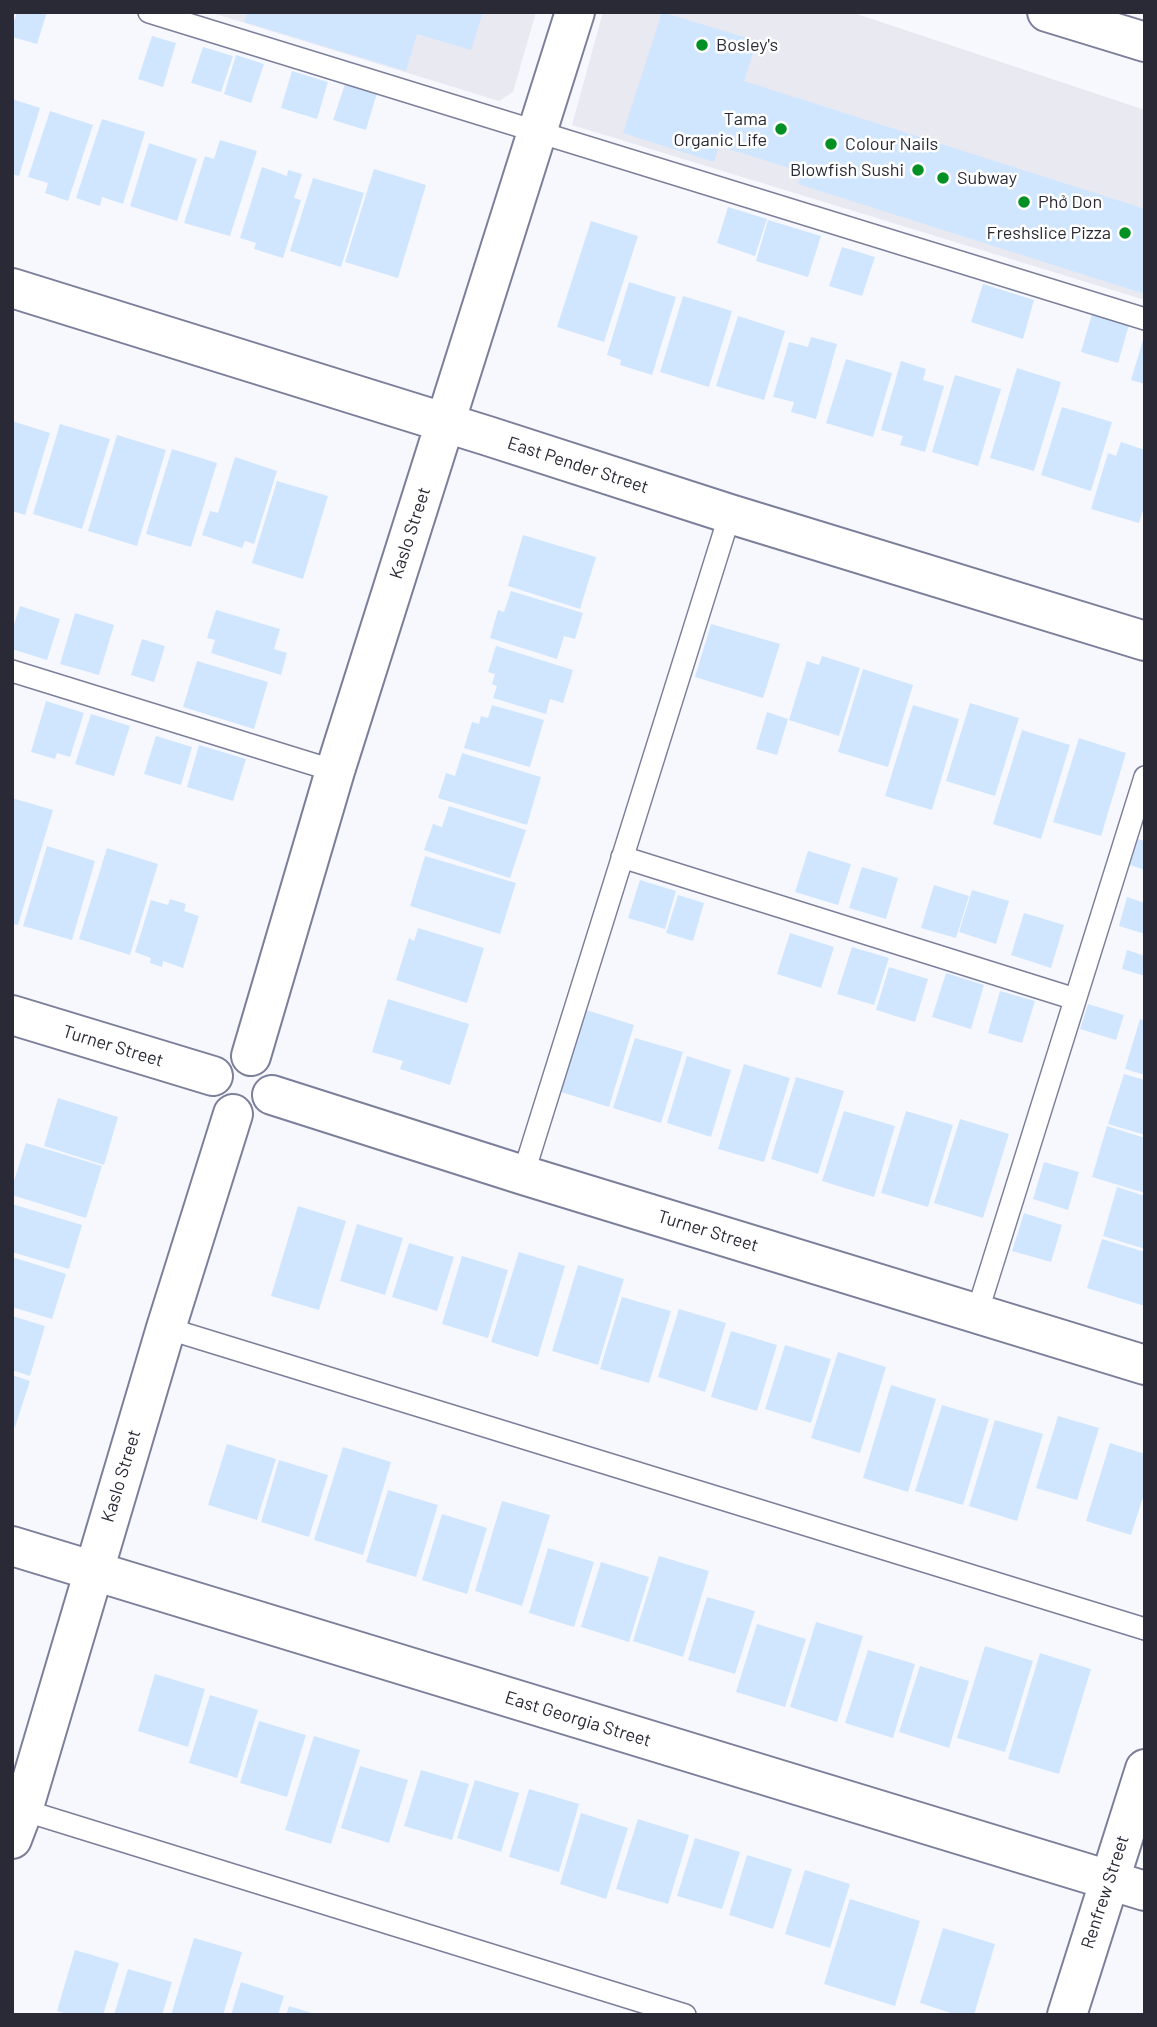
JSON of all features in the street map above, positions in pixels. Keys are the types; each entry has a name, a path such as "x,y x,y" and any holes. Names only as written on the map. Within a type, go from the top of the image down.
{"street":[{"name":"Kaslo Street","path":"251,1056 335,771 576,12"},
{"path":"1047,12 1145,42"},
{"name":"East Pender Street","path":"12,288 730,514 1145,640"},
{"name":"Turner Street","path":"12,1015 213,1076"},
{"path":"251,1056 267,1067 271,1075 272,1095 267,1103 252,1114 233,1114 218,1103 213,1095 213,1076 224,1061 232,1057 251,1056"},
{"name":"Turner Street","path":"272,1095 523,1175 1145,1365"},
{"name":"Kaslo Street","path":"18,1824 166,1328 233,1114"},
{"name":"East Georgia Street","path":"12,1546 1145,1891"},
{"name":"Renfrew Street","path":"1067,2015 1145,1769"}],"lane":[{"path":"149,12 1145,319"},
{"path":"523,1175 730,514"},
{"path":"12,671 335,771"},
{"path":"977,1313 1145,777"},
{"path":"622,857 1075,999"},
{"path":"166,1328 1145,1629"},
{"path":"18,1824 685,2015"}],"shaded area":[{"path":"209,12 536,12 513,92 499,101"},
{"path":"603,12 851,12 1145,110 1145,300 572,125"}],"building":[{"path":"17,12 47,12 37,44 12,37"},
{"path":"247,12 483,12 471,50 417,34 406,71 244,22"},
{"path":"662,12 757,41 744,81 1145,209 1145,294 798,184 802,172 719,146 714,162 623,133"},
{"path":"152,36 176,43 163,87 138,79"},
{"path":"203,47 233,56 221,92 191,83"},
{"path":"236,55 264,64 251,103 224,94"},
{"path":"292,71 328,82 317,119 281,108"},
{"path":"345,84 377,93 366,130 333,120"},
{"path":"12,99 40,108 19,176 12,174"},
{"path":"50,111 93,125 68,201 45,193 48,183 28,177"},
{"path":"102,119 145,132 123,204 102,197 100,206 76,198"},
{"path":"220,140 257,151 230,236 184,223 205,156 214,159"},
{"path":"149,143 197,159 177,221 130,206"},
{"path":"262,167 287,176 288,170 302,174 294,198 301,200 283,258 254,249 256,243 240,238"},
{"path":"374,169 426,185 398,278 345,262"},
{"path":"313,178 364,193 341,267 290,251"},
{"path":"728,207 767,219 755,256 717,243"},
{"path":"768,220 821,236 808,277 756,261"},
{"path":"591,221 638,236 604,342 557,327"},
{"path":"842,247 875,257 862,296 829,286"},
{"path":"629,282 676,297 652,375 620,365 621,360 607,355"},
{"path":"983,284 1034,300 1023,339 971,322"},
{"path":"683,296 732,311 709,387 660,372"},
{"path":"1092,314 1129,325 1118,363 1081,352"},
{"path":"738,316 785,331 764,400 716,386"},
{"path":"811,337 837,344 816,419 791,412 794,402 773,397 789,342 808,347"},
{"path":"1145,337 1145,384 1131,380"},
{"path":"846,359 892,373 873,437 826,423"},
{"path":"901,361 926,369 923,380 944,386 925,452 900,445 903,436 881,430"},
{"path":"1017,368 1061,382 1034,471 990,458"},
{"path":"955,375 1001,389 978,466 932,452"},
{"path":"1062,407 1112,422 1091,491 1041,475"},
{"path":"12,421 50,433 25,515 12,511"},
{"path":"60,424 110,439 82,529 33,514"},
{"path":"117,435 166,450 137,546 88,531"},
{"path":"1121,442 1145,450 1145,504 1139,523 1091,509 1108,453 1116,456"},
{"path":"172,449 217,463 191,547 146,534"},
{"path":"235,457 277,471 254,544 245,541 242,548 202,535 210,511 218,513"},
{"path":"277,481 328,496 303,579 252,563"},
{"path":"523,535 596,557 580,609 508,586"},
{"path":"511,591 583,613 575,639 564,636 557,659 490,638 498,610 504,612"},
{"path":"20,606 60,619 47,660 12,649 12,631"},
{"path":"216,610 280,629 274,649 287,653 281,675 211,653 215,640 207,638"},
{"path":"75,613 114,625 99,675 60,664"},
{"path":"711,624 780,644 763,698 695,677"},
{"path":"142,639 165,646 154,682 131,675"},
{"path":"496,646 573,670 563,703 550,699 546,714 493,698 497,686 492,684 495,674 488,672"},
{"path":"822,656 860,668 839,736 789,720 807,661 819,665"},
{"path":"197,661 268,682 254,729 183,707"},
{"path":"863,669 913,685 888,767 838,752"},
{"path":"46,701 84,713 70,757 57,753 55,759 31,752"},
{"path":"970,703 1019,718 995,796 946,781"},
{"path":"492,705 544,720 530,767 464,748 472,722 479,724 481,716 488,718"},
{"path":"913,705 959,719 932,810 885,796"},
{"path":"767,712 788,719 777,755 756,749"},
{"path":"91,714 130,726 114,776 75,764"},
{"path":"1022,730 1070,745 1041,839 993,824"},
{"path":"156,736 192,747 181,785 144,774"},
{"path":"1079,738 1126,753 1101,836 1053,822"},
{"path":"199,745 246,759 233,801 187,787"},
{"path":"462,753 541,777 527,825 438,798 446,773 455,776"},
{"path":"12,798 53,810 18,925 12,924"},
{"path":"449,806 526,830 510,878 424,850 433,824 442,827"},
{"path":"1138,839 1145,841 1145,870 1130,865"},
{"path":"47,846 95,861 72,940 23,926"},
{"path":"107,848 158,864 130,955 79,939"},
{"path":"808,851 851,864 838,905 795,892"},
{"path":"425,856 516,883 500,934 410,906"},
{"path":"862,867 898,878 886,919 849,908"},
{"path":"640,880 676,891 665,929 628,918"},
{"path":"934,885 969,896 956,938 921,928"},
{"path":"972,890 1009,901 996,944 959,932"},
{"path":"678,895 704,903 693,941 666,933"},
{"path":"1127,897 1145,903 1145,934 1119,926"},
{"path":"170,899 186,904 184,911 199,916 183,968 163,961 162,967 150,963 151,958 135,952 151,900 168,905"},
{"path":"1024,913 1064,925 1051,968 1011,955"},
{"path":"418,928 484,948 467,1003 396,980 409,938 414,941"},
{"path":"790,933 834,947 821,988 777,974"},
{"path":"852,947 889,958 874,1005 837,994"},
{"path":"1127,950 1145,956 1145,976 1122,969"},
{"path":"889,967 928,979 915,1022 876,1010"},
{"path":"946,973 984,985 971,1029 932,1017"},
{"path":"1000,991 1035,1001 1022,1043 988,1033"},
{"path":"388,999 469,1024 450,1085 400,1069 403,1061 372,1052"},
{"path":"1088,1004 1124,1015 1116,1040 1080,1029"},
{"path":"583,1009 634,1025 609,1107 558,1091"},
{"path":"1140,1019 1145,1021 1145,1075 1125,1069"},
{"path":"635,1038 683,1052 661,1123 613,1108"},
{"path":"687,1056 731,1070 711,1137 667,1123"},
{"path":"744,1064 790,1078 764,1162 718,1149"},
{"path":"1124,1074 1145,1080 1145,1135 1108,1124"},
{"path":"796,1077 844,1091 818,1174 771,1159"},
{"path":"58,1098 118,1117 104,1165 44,1146"},
{"path":"844,1111 895,1126 874,1197 822,1181"},
{"path":"906,1111 953,1125 928,1207 881,1193"},
{"path":"960,1119 1009,1134 983,1218 934,1203"},
{"path":"1107,1126 1145,1138 1145,1193 1092,1177"},
{"path":"26,1143 102,1166 86,1218 12,1195"},
{"path":"1044,1162 1079,1172 1068,1210 1033,1199"},
{"path":"1117,1187 1145,1196 1145,1249 1103,1236"},
{"path":"12,1204 82,1225 69,1269 12,1252"},
{"path":"298,1206 346,1221 319,1310 271,1296"},
{"path":"1024,1213 1062,1225 1051,1262 1012,1251"},
{"path":"357,1224 403,1238 385,1295 340,1281"},
{"path":"1102,1239 1145,1252 1145,1306 1087,1288"},
{"path":"409,1243 454,1257 437,1311 392,1297"},
{"path":"519,1252 565,1266 538,1357 491,1342"},
{"path":"462,1256 508,1270 488,1338 442,1324"},
{"path":"12,1257 66,1274 52,1319 12,1307"},
{"path":"578,1265 624,1279 598,1365 552,1351"},
{"path":"622,1297 671,1311 649,1383 600,1369"},
{"path":"679,1309 726,1323 705,1392 658,1377"},
{"path":"12,1316 45,1326 30,1376 12,1370"},
{"path":"731,1331 777,1345 757,1411 711,1397"},
{"path":"785,1345 831,1359 811,1423 765,1409"},
{"path":"838,1352 886,1367 860,1453 811,1438"},
{"path":"12,1375 30,1381 15,1427 12,1426"},
{"path":"891,1385 936,1399 908,1492 863,1478"},
{"path":"942,1405 989,1419 963,1505 915,1491"},
{"path":"1058,1416 1099,1428 1077,1500 1036,1488"},
{"path":"995,1420 1043,1434 1017,1521 969,1506"},
{"path":"1110,1443 1145,1454 1145,1491 1131,1535 1086,1521"},
{"path":"227,1444 276,1459 257,1520 208,1505"},
{"path":"343,1447 391,1462 363,1555 314,1540"},
{"path":"279,1460 328,1475 309,1537 261,1522"},
{"path":"388,1490 438,1505 416,1577 366,1562"},
{"path":"502,1501 550,1515 522,1606 475,1591"},
{"path":"442,1514 487,1528 467,1594 422,1580"},
{"path":"548,1548 594,1562 574,1627 529,1613"},
{"path":"659,1556 709,1571 683,1657 633,1641"},
{"path":"601,1562 649,1577 629,1642 581,1627"},
{"path":"707,1597 755,1611 735,1674 688,1660"},
{"path":"816,1622 863,1636 837,1722 790,1707"},
{"path":"757,1624 806,1639 785,1707 736,1692"},
{"path":"985,1646 1033,1661 1005,1752 957,1738"},
{"path":"868,1650 915,1664 893,1738 845,1723"},
{"path":"1040,1653 1091,1669 1059,1774 1008,1759"},
{"path":"920,1666 969,1681 949,1748 899,1732"},
{"path":"155,1674 205,1689 188,1747 138,1731"},
{"path":"210,1695 258,1710 237,1778 189,1763"},
{"path":"259,1721 306,1735 287,1797 240,1783"},
{"path":"314,1736 360,1750 331,1844 285,1830"},
{"path":"360,1766 408,1780 389,1843 341,1828"},
{"path":"421,1770 469,1784 452,1840 404,1826"},
{"path":"475,1780 519,1793 501,1852 457,1838"},
{"path":"529,1789 579,1804 559,1872 509,1857"},
{"path":"581,1813 628,1828 606,1899 560,1884"},
{"path":"638,1819 689,1835 668,1904 616,1889"},
{"path":"695,1838 740,1852 722,1909 677,1896"},
{"path":"747,1855 792,1869 773,1929 729,1915"},
{"path":"805,1870 850,1884 830,1948 785,1934"},
{"path":"850,1899 920,1921 895,2006 824,1984"},
{"path":"943,1928 995,1944 974,2015 957,2015 920,2003"},
{"path":"194,1938 242,1952 223,2015 171,2015"},
{"path":"75,1950 119,1963 103,2015 70,2015 57,2011"},
{"path":"128,1969 172,1982 162,2015 114,2015"},
{"path":"241,1982 284,1996 278,2015 231,2015"},
{"path":"289,2006 315,2014 315,2015 286,2015"}],"place":[{"name":"Bosley's","path":"702,45"},
{"name":"Tama Organic Life","path":"781,129"},
{"name":"Colour Nails","path":"831,144"},
{"name":"Blowfish Sushi","path":"918,170"},
{"name":"Subway","path":"943,178"},
{"name":"Phở Don","path":"1024,202"},
{"name":"Freshslice Pizza","path":"1125,233"}]}
